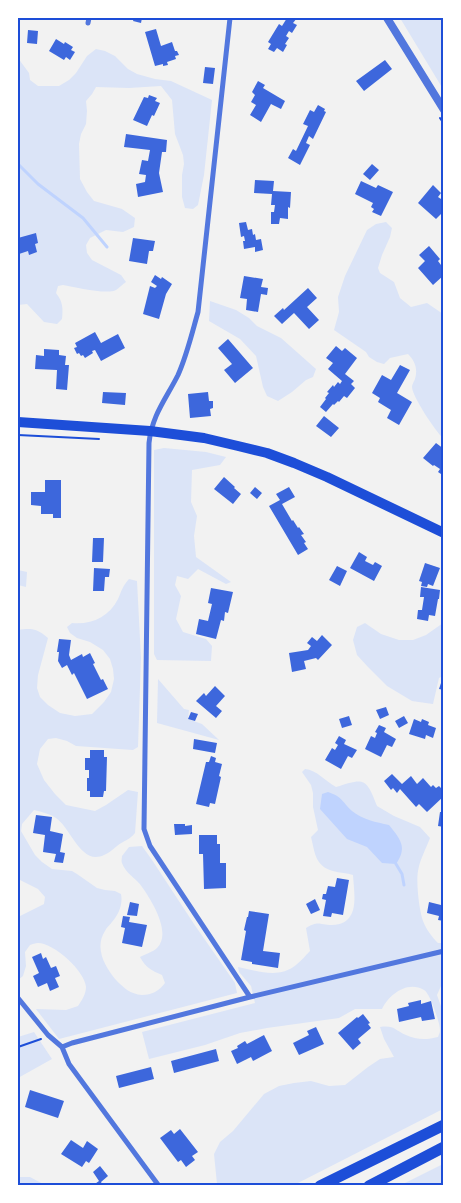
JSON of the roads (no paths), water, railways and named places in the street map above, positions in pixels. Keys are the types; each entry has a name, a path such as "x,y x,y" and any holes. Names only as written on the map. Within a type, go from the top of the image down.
{"highway":[{"path":"320,1186 444,1125"},
{"path":"369,1186 444,1148"}],"main road":[{"path":"18,422 150,431 204,438 276,456 327,477 444,533"}],"street":[{"path":"230,18 198,312 188,350 150,431 144,829 150,846 250,998"},
{"path":"387,18 444,110"},
{"path":"62,1047 444,950"},
{"path":"18,998 48,1035 62,1047 69,1064 159,1186"}],"water":[{"path":"328,792 340,798 352,811 361,817 389,825 399,839 402,848 402,853 396,864 382,863 367,847 347,839 320,809 322,794"}],"waterway":[{"path":"18,164 38,184 83,218 107,247"},
{"path":"396,864 402,874 404,885"}]}
